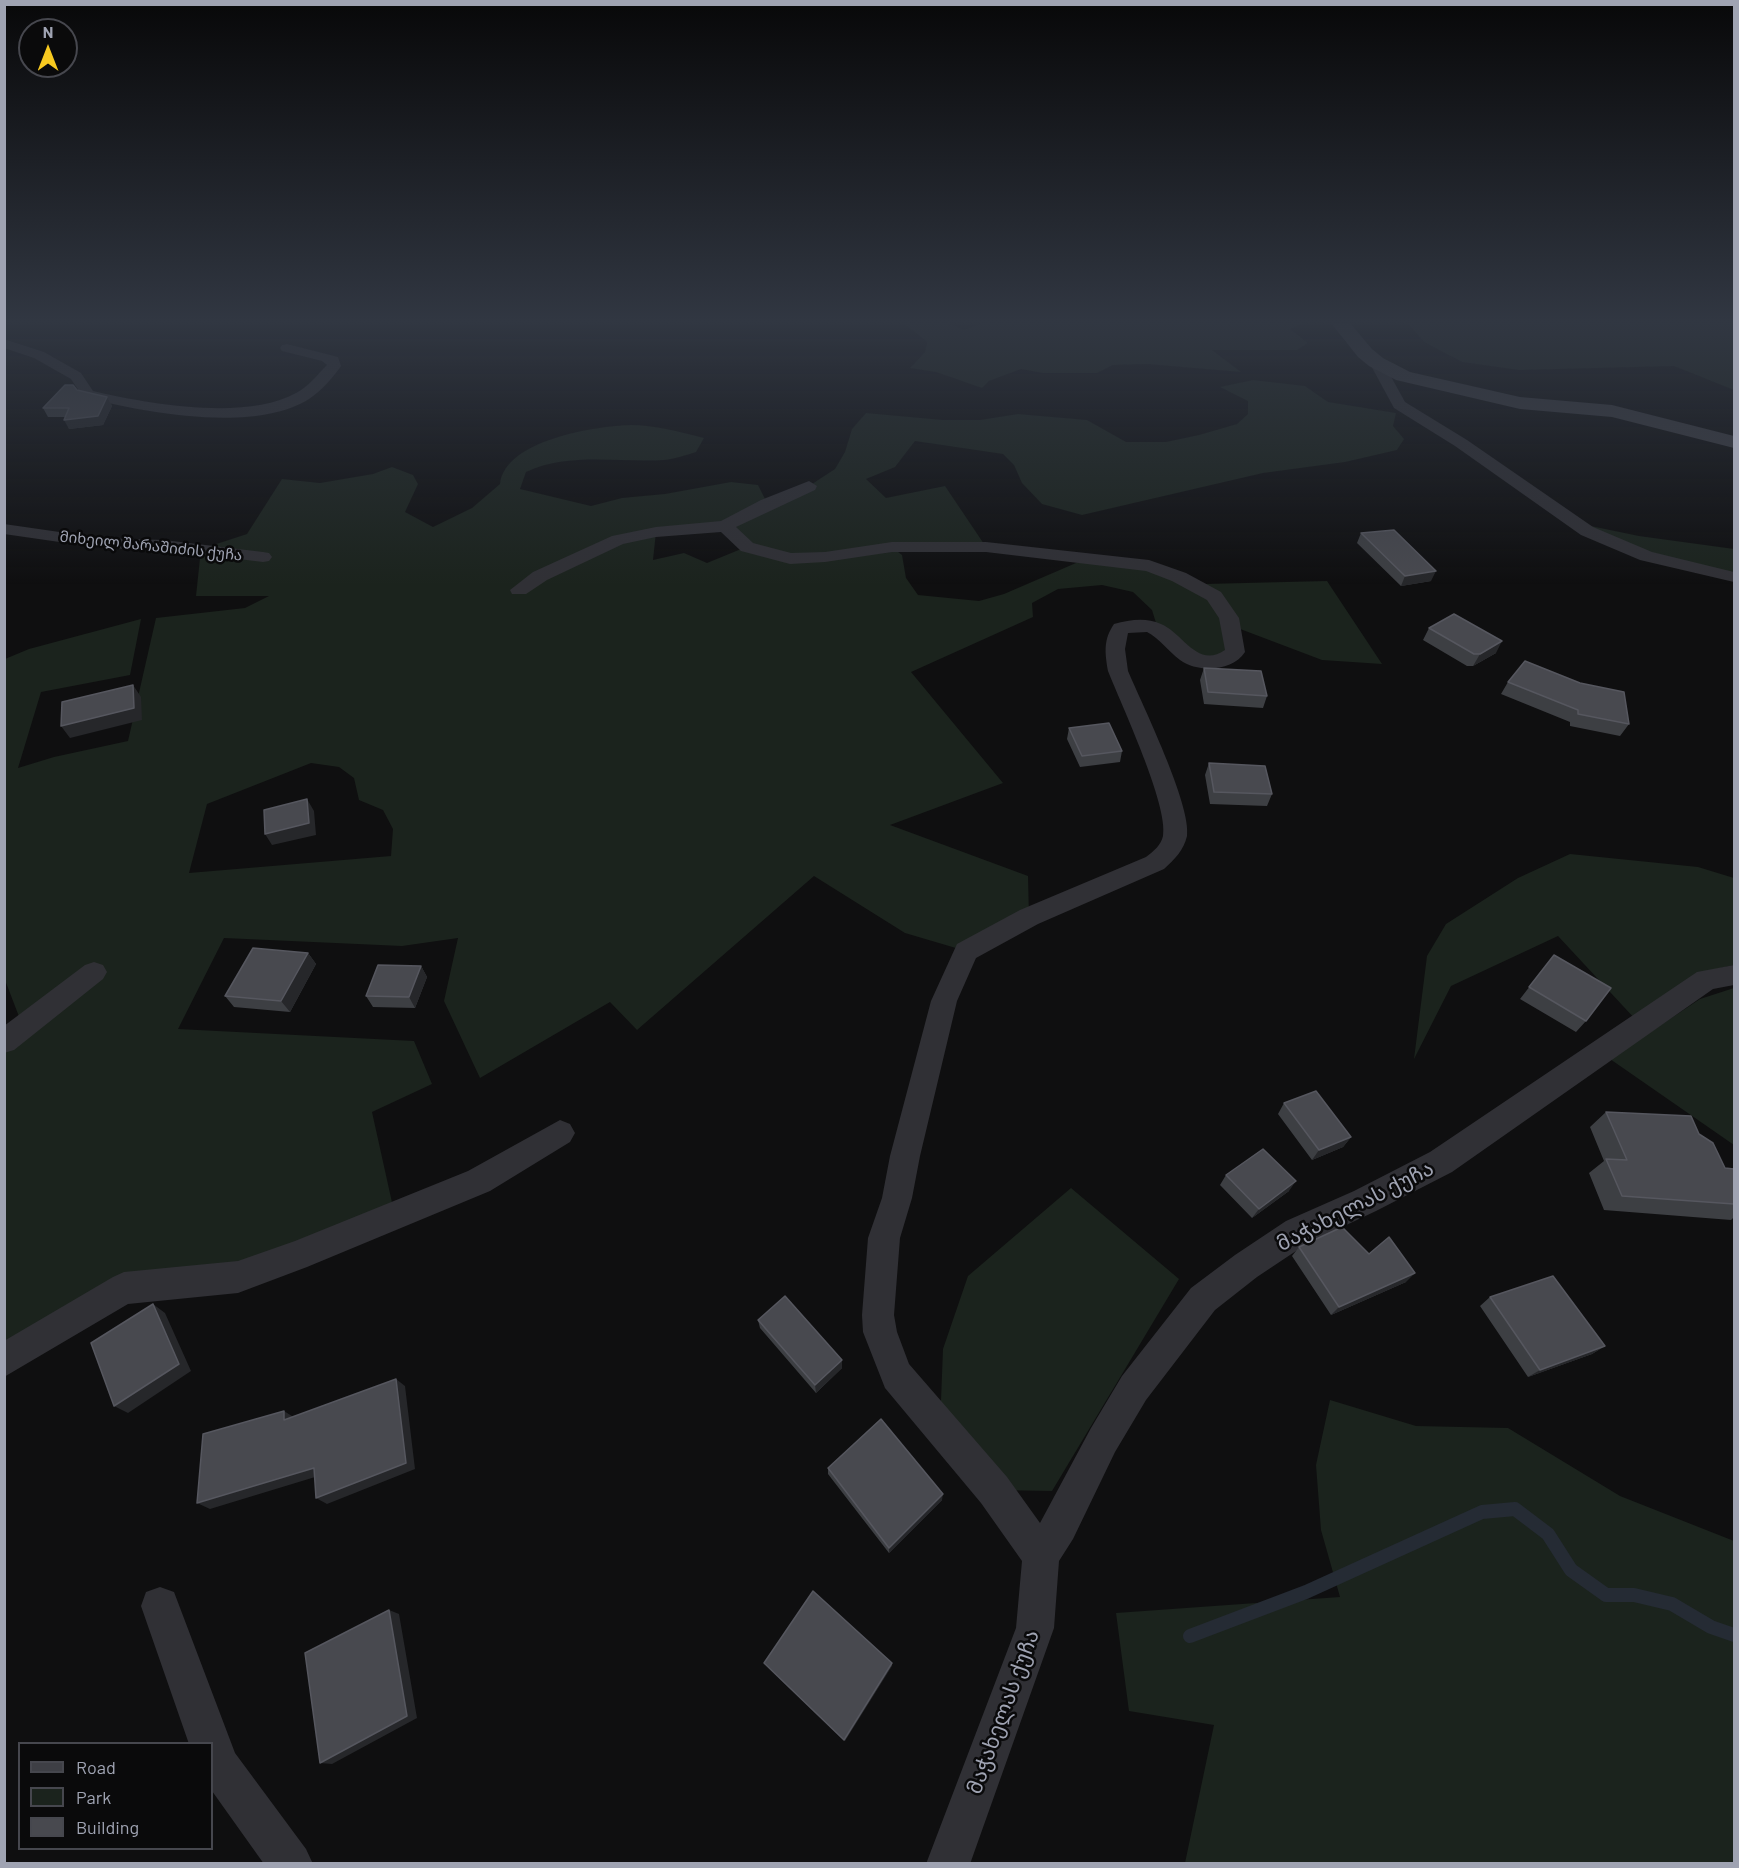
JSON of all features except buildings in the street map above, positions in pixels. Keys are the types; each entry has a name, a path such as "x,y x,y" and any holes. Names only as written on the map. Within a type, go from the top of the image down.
{"street":[{"path":"186,410 251,410"},
{"path":"1407,410 1461,443 1587,531 1646,556 1734,577"},
{"path":"1602,410 1734,442"},
{"path":"519,590 540,576 618,540 656,532 725,526 767,504 809,486"},
{"path":"725,526 747,547 790,559 825,557 892,547 986,547 1149,566 1179,577 1214,596 1224,606 1234,639 1235,652 1230,657 1217,661 1195,661 1186,656 1155,628 1145,625 1121,628 1116,634 1115,650 1118,671 1172,804 1177,827 1174,841 1168,853 1155,862 1029,917 966,951 944,1001 905,1156 897,1198 884,1238 878,1315 880,1332 897,1376 994,1491 1041,1556"},
{"name":"მიხეილ შარაშიძის ქუჩა","path":"4,529 101,543 164,545 263,557"},
{"path":"4,1042 94,972"},
{"name":"მაჭახელას ქუჩა","path":"948,1863 1035,1628 1041,1556 1060,1526 1103,1440 1134,1388 1203,1299 1246,1266 1297,1232 1365,1202 1441,1162 1706,980 1734,975"},
{"path":"4,1360 124,1288 238,1277 296,1256 479,1180 560,1134"},
{"path":"160,1606 210,1742"},
{"path":"213,1751 218,1765 291,1863"}],"green space":[{"path":"1248,410 1379,410 1396,413 1393,426 1404,439 1397,450 1345,462 1263,473 1082,515 1042,504 1022,483 1014,465 1003,454 915,441 895,467 866,479 886,498 945,486 986,547 893,548 902,555 906,578 918,595 979,601 1004,594 1083,560 1128,561 1205,584 1327,581 1382,664 1322,660 1227,624 1231,643 1221,656 1201,657 1156,623 1152,610 1133,592 1102,585 1058,589 1032,603 1033,617 911,672 1003,783 890,825 1028,876 1029,917 966,951 905,933 814,876 637,1030 610,1002 480,1078 444,1001 458,938 402,946 224,938 178,1029 414,1041 432,1084 372,1112 395,1216 296,1256 124,1288 5,1360 5,1042 23,1027 5,980 5,659 29,649 141,619 130,675 41,692 18,768 54,757 128,741 156,618 245,608 269,596 196,596 201,549 247,534 282,479 320,483 373,474 392,467 413,475 418,484 405,512 433,527 472,508 500,484 506,469 518,456 534,446 554,438 596,428 640,425 704,438 696,452 680,457 647,461 577,460 542,466 526,472 520,489 591,506 622,498 665,494 731,482 758,485 767,503 809,486 835,469 845,452 852,429 866,413 943,420 980,420 1018,414 1087,420 1126,442 1166,442 1199,435 1237,424 1248,414","holes":["725,526 746,547 707,563 684,553 653,560 656,532","311,763 339,767 354,778 359,800 383,810 393,829 391,856 189,873 207,804"]},
{"path":"1576,523 1639,536 1734,549 1734,577 1646,556"},
{"path":"1570,854 1698,867 1734,878 1734,965 1695,974 1636,1020 1558,936 1451,986 1414,1059 1427,956 1446,924 1518,878"},
{"path":"1734,988 1734,1145 1610,1059 1700,999"},
{"path":"1071,1188 1179,1279 1052,1491 994,1490 940,1426 943,1349 968,1276"},
{"path":"1330,1400 1416,1426 1508,1428 1620,1496 1734,1541 1734,1863 1185,1863 1214,1725 1129,1711 1116,1613 1340,1597 1321,1530 1316,1465"}],"waterway":[{"path":"1190,1636 1306,1592 1482,1512 1515,1509 1548,1534 1571,1570 1606,1595 1634,1595 1672,1604 1711,1627 1734,1635"}]}
